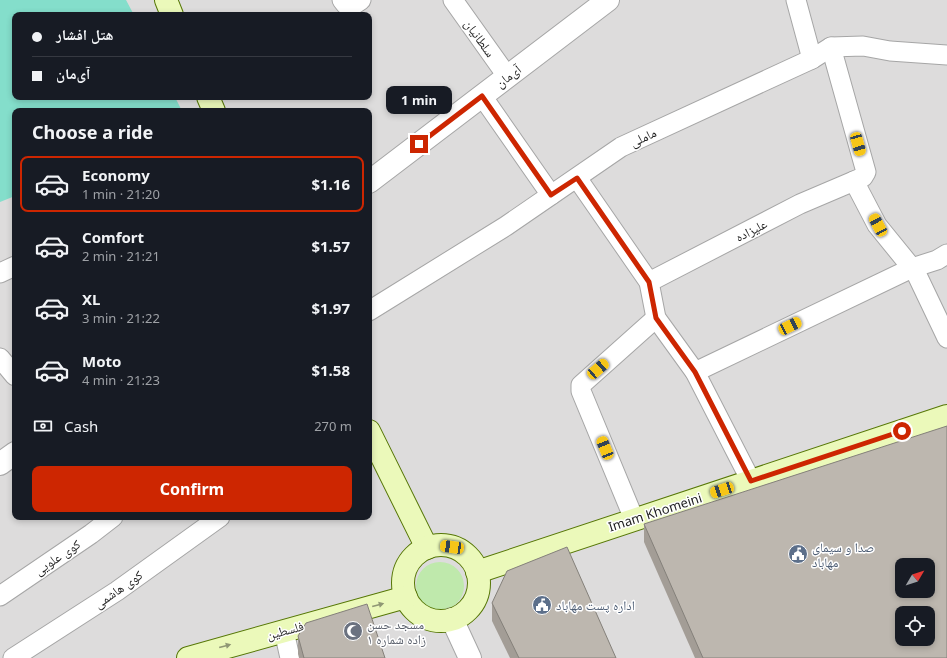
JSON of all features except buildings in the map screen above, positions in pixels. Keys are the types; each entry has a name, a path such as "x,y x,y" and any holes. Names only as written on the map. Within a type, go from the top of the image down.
{"main road":[{"path":"166,0 171,12"},
{"name":"Imam Khomeini","path":"477,572 947,416"},
{"path":"372,437 424,549"},
{"path":"372,452 424,549"},
{"path":"440,545 452,547 463,552 472,561 477,572 479,584 477,596 472,606 463,614 452,619 436,620 420,614 412,607 406,597 404,586 405,574 409,563 424,549 440,545"},
{"name":"فلسطین","path":"188,658 406,597"}],"street":[{"path":"342,0 346,5 352,6 361,0"},
{"name":"سلطانیان","path":"453,0 507,76"},
{"name":"آی‌مان","path":"372,180 608,0"},
{"path":"796,0 812,59"},
{"path":"947,55 890,51 862,46 831,47 866,172 863,177 854,181 878,225 916,273 947,338"},
{"name":"ماملی","path":"372,309 506,226 621,147 812,59 831,47"},
{"path":"482,96 551,195"},
{"path":"577,178 649,282 656,318 695,372 751,481"},
{"name":"علیزاده","path":"649,282 800,204 854,181"},
{"path":"695,372 912,268 924,265 947,254"},
{"path":"0,272 12,267"},
{"path":"634,519 581,391 581,385 656,318"},
{"path":"0,358 12,372"},
{"path":"0,464 12,455"},
{"name":"کوی علویی","path":"0,596 109,520"},
{"name":"کوی هاشمی","path":"13,658 117,591 216,520"},
{"path":"452,619 470,658"},
{"path":"284,631 290,658"}],"shaded area":[{"path":"0,0 947,0 947,658 0,658"},
{"path":"0,0 126,0 132,12 12,12 12,100 176,100 180,108 12,108 12,197 0,202"}],"green space":[{"path":"440,562 449,564 457,569 462,577 464,586 462,595 457,603 449,608 440,610 431,608 423,603 418,595 416,586 418,577 423,569 431,564"}],"place":[{"name":"صدا و سیمای مهاباد","path":"798,554"},
{"name":"اداره پست مهاباد","path":"542,605"},
{"name":"مسجد حسن زاده شماره ۱","path":"353,631"}],"route":[{"path":"419,144 482,96 551,195 577,178 649,282 656,318 695,372 751,481 902,431"}]}
